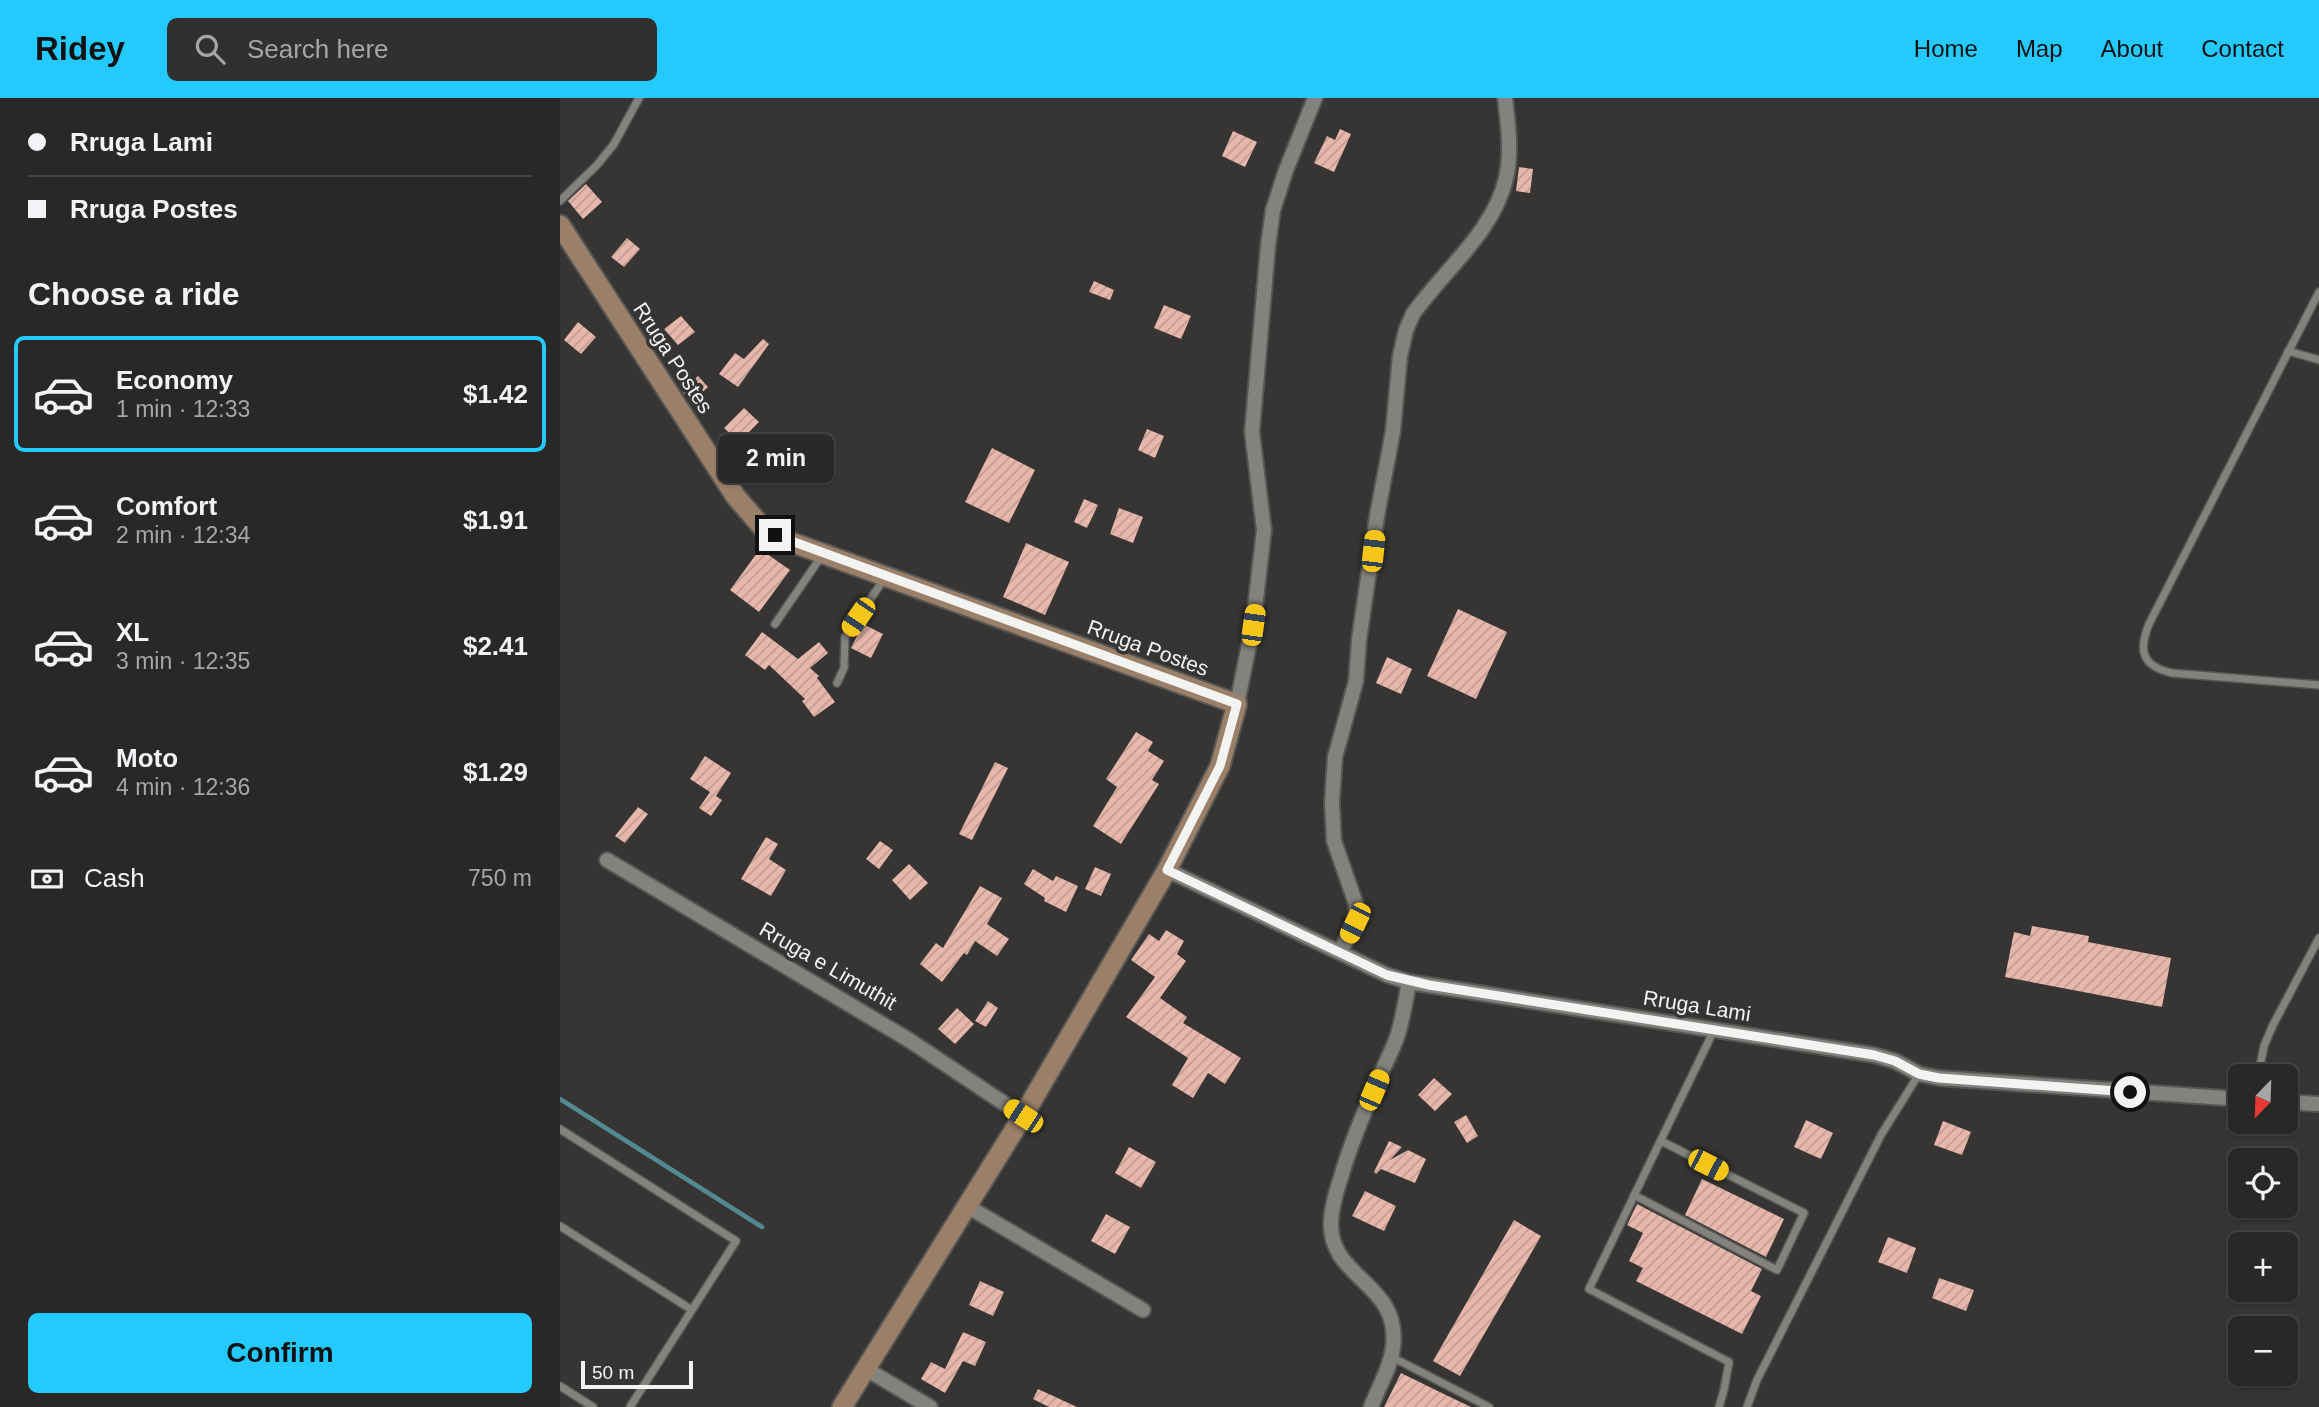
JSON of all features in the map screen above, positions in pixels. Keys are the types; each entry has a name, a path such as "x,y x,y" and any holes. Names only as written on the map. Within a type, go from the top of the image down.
{"street":[{"path":"842,1407 1023,1116 1167,870 1220,766 1237,704 1253,625 1264,530 1252,432 1268,246 1276,200 1315,98"},
{"path":"1340,952 1355,923 1356,904 1334,841 1332,802 1335,757 1356,681 1359,640 1377,516 1393,431 1400,356 1413,314 1486,224 1499,199 1509,158 1505,98"},
{"name":"Rruga Postes","path":"560,225 749,514 775,535 1237,704"},
{"name":"Rruga e Limuthit","path":"607,860 909,1040 1023,1116"},
{"name":"Rruga Lami","path":"1167,870 1387,975 1409,982 1874,1055 1895,1061 1914,1072 1964,1081 2228,1098"},
{"path":"1371,1407 1394,1345 1387,1307 1379,1294 1345,1264 1334,1245 1331,1225 1335,1198 1346,1161 1398,1035 1409,982"},
{"path":"2298,1103 2319,1104"},
{"path":"967,1206 1143,1310"},
{"path":"866,1369 930,1407"}],"lane":[{"path":"560,201 597,165 614,144 639,98"},
{"path":"2319,292 2149,624 2141,648 2144,657 2161,670 2172,673 2319,685"},
{"path":"2288,351 2319,360"},
{"path":"775,624 824,554"},
{"path":"837,683 844,668 845,638 886,577"},
{"path":"2260,1064 2264,1046 2273,1025 2319,938"},
{"path":"1714,1030 1588,1289 1729,1362 1719,1407"},
{"path":"1747,1407 1756,1380 1914,1072"},
{"path":"560,1129 736,1241 630,1407"},
{"path":"1634,1195 1777,1269 1804,1213 1661,1141"},
{"path":"560,1226 692,1310"},
{"path":"1391,1357 1489,1407"},
{"path":"560,1386 593,1407"}],"building":[{"path":"1340,129 1351,134 1334,172 1314,163 1327,136 1335,140"},
{"path":"1233,131 1257,142 1245,167 1222,156"},
{"path":"1519,167 1533,169 1530,193 1516,191"},
{"path":"586,184 602,202 583,219 568,201"},
{"path":"627,238 640,249 624,267 611,257"},
{"path":"1094,281 1114,290 1110,300 1089,292"},
{"path":"1164,305 1191,316 1181,339 1154,328"},
{"path":"681,316 695,332 678,345 664,329"},
{"path":"578,322 596,337 581,354 564,340"},
{"path":"763,339 769,344 738,387 719,374 735,353 744,359"},
{"path":"698,376 708,387 691,403 682,391"},
{"path":"744,408 759,422 739,442 724,428"},
{"path":"1147,429 1164,436 1155,458 1138,450"},
{"path":"992,448 1035,470 1009,523 965,502"},
{"path":"1084,499 1098,505 1087,528 1074,522"},
{"path":"1119,508 1143,517 1133,543 1110,534"},
{"path":"1026,543 1069,562 1045,615 1003,597"},
{"path":"760,549 790,570 759,612 730,590"},
{"path":"1458,609 1507,632 1476,699 1427,676"},
{"path":"863,624 883,634 871,658 851,648"},
{"path":"762,632 798,659 819,642 828,653 810,668 819,676 817,678 835,702 814,717 802,701 805,699 769,665 765,670 745,655"},
{"path":"1387,657 1412,669 1401,694 1376,683"},
{"path":"1136,732 1153,742 1148,751 1164,761 1152,780 1159,784 1121,844 1093,826 1117,787 1106,779"},
{"path":"705,756 731,773 716,796 722,800 711,816 699,808 710,792 690,779"},
{"path":"995,762 1008,768 972,840 959,834"},
{"path":"638,807 648,814 625,843 615,836"},
{"path":"766,837 778,844 769,859 786,870 771,896 741,879"},
{"path":"880,841 893,850 879,869 866,859"},
{"path":"909,864 928,883 910,900 892,880"},
{"path":"1095,867 1111,874 1101,896 1085,889"},
{"path":"1033,869 1053,881 1056,876 1078,886 1066,912 1044,901 1045,898 1024,884"},
{"path":"980,886 1002,898 987,924 1009,939 997,956 975,941 967,955 964,953 942,982 920,964 936,943 943,948"},
{"path":"2032,926 2089,936 2088,942 2171,958 2162,1007 2005,977 2014,932 2030,936"},
{"path":"1166,930 1184,941 1177,954 1186,961 1160,998 1187,1017 1183,1023 1241,1058 1225,1084 1208,1073 1193,1098 1172,1085 1188,1058 1126,1017 1155,977 1131,960 1149,934 1159,941"},
{"path":"988,1001 998,1008 986,1027 975,1021"},
{"path":"957,1008 974,1024 955,1044 938,1029"},
{"path":"1434,1078 1452,1094 1435,1111 1418,1095"},
{"path":"1466,1115 1478,1136 1467,1143 1454,1122"},
{"path":"1806,1120 1833,1133 1821,1159 1794,1147"},
{"path":"1943,1121 1971,1132 1962,1155 1934,1145"},
{"path":"1389,1141 1402,1147 1390,1160 1408,1150 1426,1159 1415,1183 1381,1169 1376,1174 1374,1172"},
{"path":"1129,1147 1156,1162 1141,1188 1115,1173"},
{"path":"1702,1179 1784,1219 1766,1257 1685,1215"},
{"path":"1365,1191 1396,1206 1384,1231 1352,1216"},
{"path":"1637,1204 1762,1269 1751,1291 1761,1296 1742,1334 1636,1281 1643,1268 1629,1261 1643,1233 1627,1225"},
{"path":"1106,1214 1130,1227 1115,1254 1091,1241"},
{"path":"1514,1220 1541,1236 1460,1376 1433,1361"},
{"path":"1888,1237 1916,1248 1907,1273 1878,1262"},
{"path":"1939,1278 1974,1290 1966,1311 1932,1298"},
{"path":"980,1281 1004,1292 993,1316 969,1305"},
{"path":"963,1332 986,1342 975,1366 963,1361 945,1393 921,1379 931,1362 945,1369"},
{"path":"1401,1373 1448,1396 1471,1407 1384,1407"},
{"path":"1038,1389 1077,1407 1049,1407 1033,1399"}],"waterway":[{"path":"560,1099 762,1227"}],"route":[{"path":"775,535 1237,704 1220,766 1167,870 1387,975 1409,982 1885,1057 1919,1074 1939,1078 2130,1092"}]}
